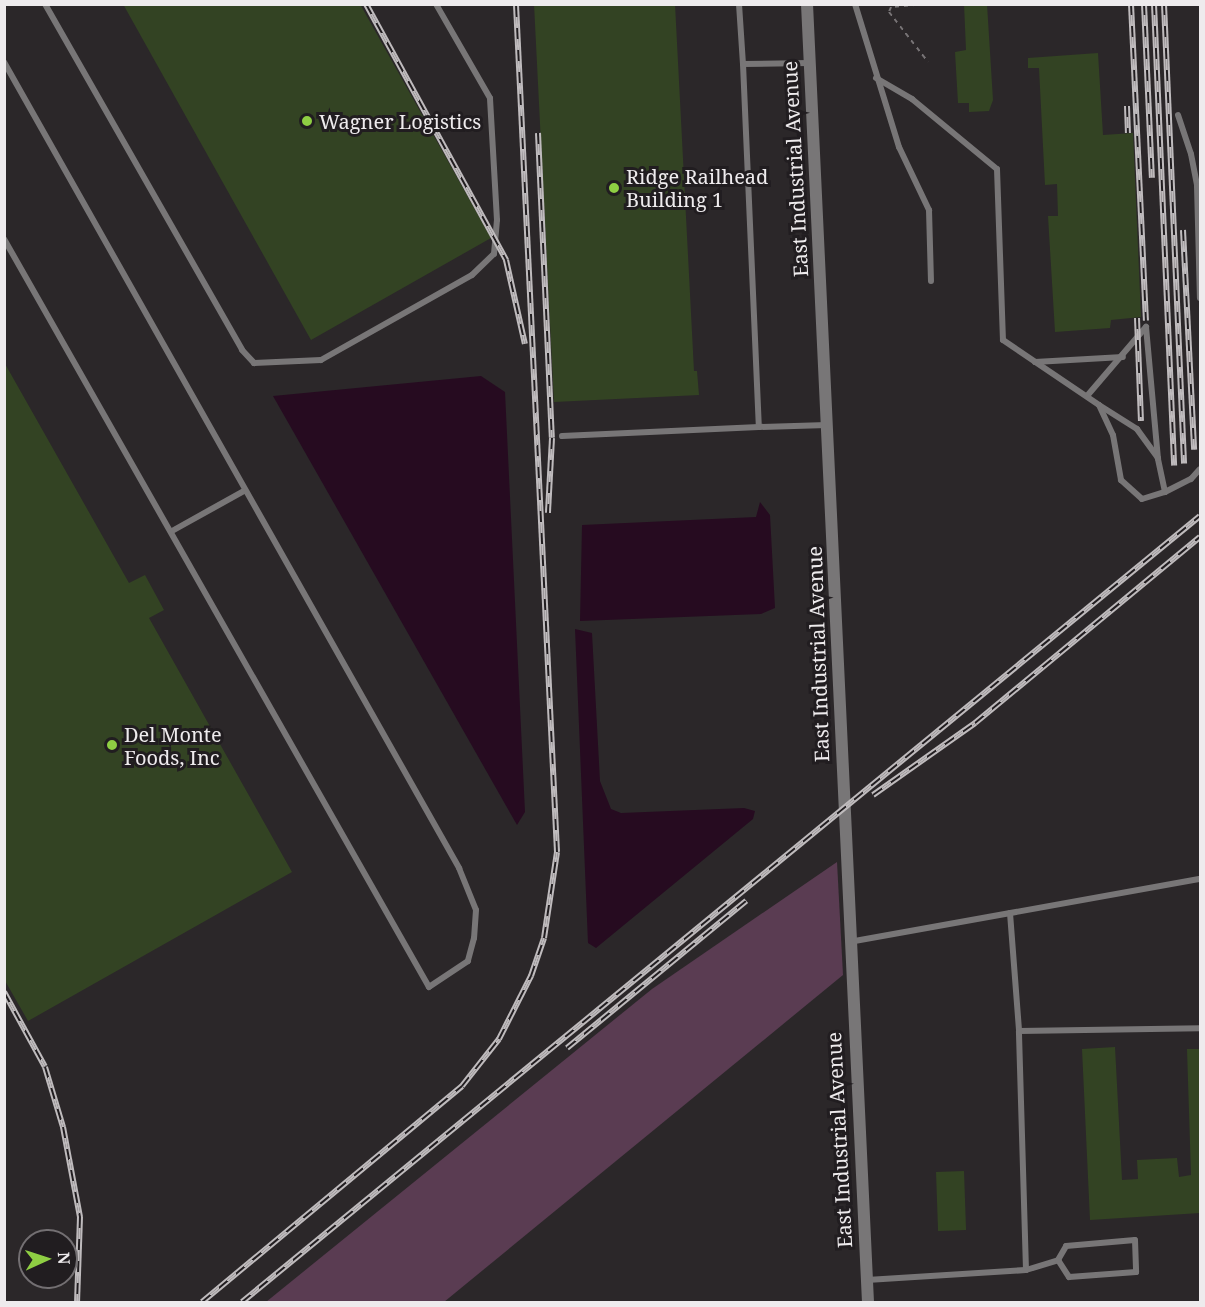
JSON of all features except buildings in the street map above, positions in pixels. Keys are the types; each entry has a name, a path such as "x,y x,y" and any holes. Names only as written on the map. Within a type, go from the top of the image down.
{"street":[{"name":"East Industrial Avenue","path":"807,4 848,942 868,1302"}],"lane":[{"path":"45,4 242,350 254,363 321,360 472,275 494,254 497,220 490,98 436,4"},
{"path":"739,4 759,427"},
{"path":"855,4 899,147 928,210 932,281"},
{"path":"4,62 216,432 244,491 459,868 476,910 474,938 468,961 429,987 172,531 4,239"},
{"path":"743,64 809,63"},
{"path":"876,78 912,99 997,169 1003,340 1137,429 1158,458"},
{"path":"1178,115 1191,154 1197,186 1200,298"},
{"path":"1087,396 1123,357 1146,327 1158,458 1165,492"},
{"path":"1035,362 1123,357"},
{"path":"1099,405 1113,435 1121,480 1142,499 1165,492 1191,479 1200,469"},
{"path":"562,436 827,425"},
{"path":"172,531 244,491"},
{"path":"848,942 1200,879"},
{"path":"1010,913 1019,1031 1026,1270"},
{"path":"1019,1031 1200,1028"},
{"path":"867,1280 1026,1270 1059,1260 1066,1246 1135,1240 1136,1272 1069,1277 1059,1260"}],"path":[{"path":"926,4 891,7 889,12 928,62"}],"shaded area":[{"path":"481,376 505,392 525,812 517,825 273,396"},
{"path":"760,502 770,515 775,608 761,614 580,621 582,525 756,517"},
{"path":"575,629 592,633 600,781 611,809 621,813 744,808 755,811 753,819 596,948 588,943"},
{"path":"837,862 843,975 444,1302 266,1302 652,989"}],"railway":[{"path":"366,4 506,260 525,344"},
{"path":"202,1302 462,1086 499,1039 531,976 544,938 557,852 516,4"},
{"path":"1131,4 1146,321"},
{"path":"1144,4 1152,178"},
{"path":"1154,4 1174,466"},
{"path":"1164,4 1184,464"},
{"path":"1127,106 1128,133"},
{"path":"538,133 552,438 548,513"},
{"path":"1183,230 1194,450"},
{"path":"1137,318 1141,421"},
{"path":"242,1302 1200,516"},
{"path":"873,795 975,723 1200,537"},
{"path":"567,1048 746,901"},
{"path":"4,992 45,1067 63,1127 80,1217 77,1302"}],"place":[{"name":"Wagner Logistics","path":"307,121"},
{"name":"Ridge Railhead Building 1","path":"614,188"},
{"name":"Del Monte Foods, Inc","path":"112,745"}]}
